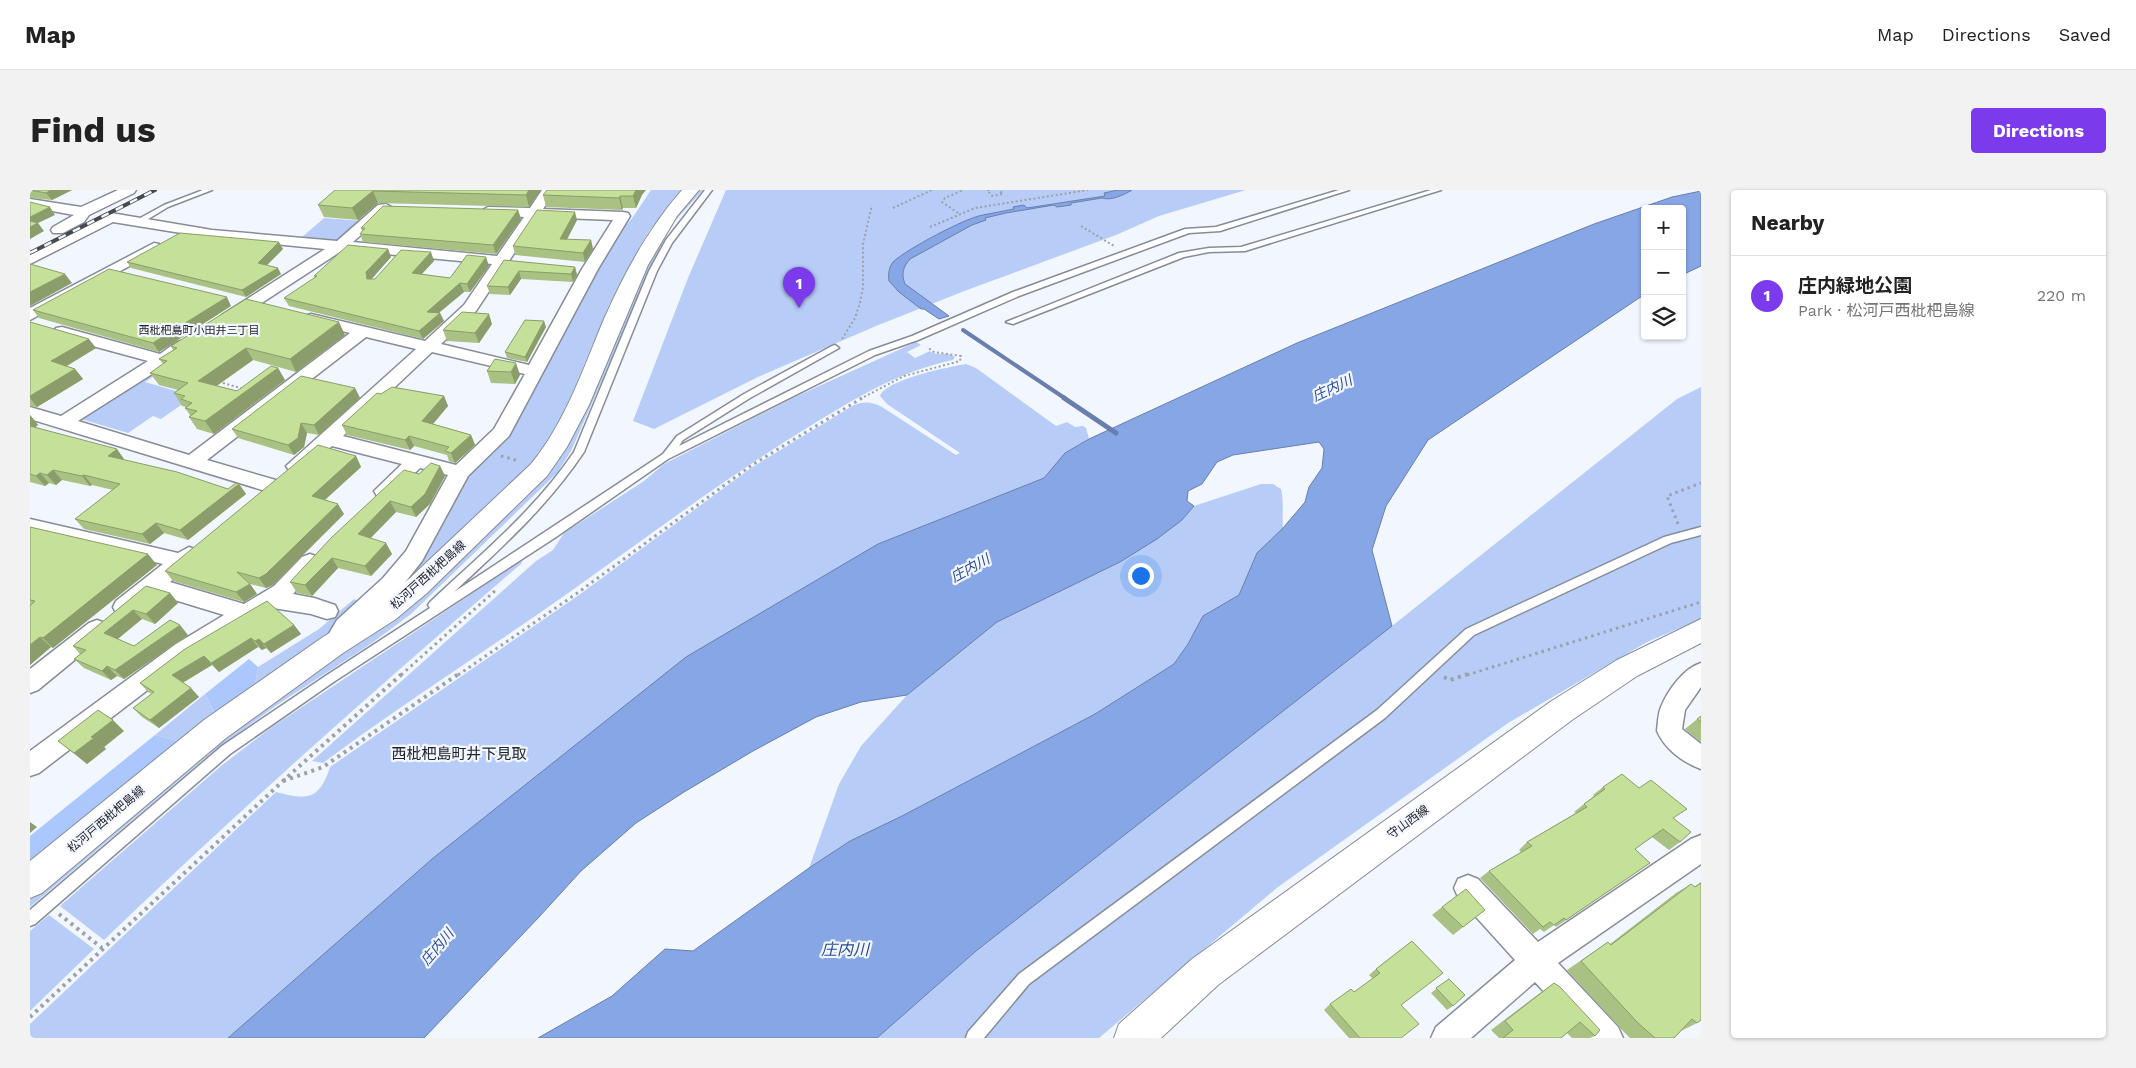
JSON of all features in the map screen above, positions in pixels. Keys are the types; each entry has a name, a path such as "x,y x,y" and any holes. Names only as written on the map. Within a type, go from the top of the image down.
{"main road":[{"name":"松河戸西枇杷島線","path":"30,882 215,729 333,645 386,612 418,586 539,470 552,455 588,383 643,255 664,221 691,190"},
{"name":"守山西線","path":"1133,1038 1205,972 1561,711 1627,668 1701,630"}],"street":[{"path":"30,243 79,219 83,212 129,190"},
{"path":"30,413 192,462 265,492 329,440 470,308 549,190"},
{"path":"30,203 83,212"},
{"path":"217,324 340,246 383,208 398,208"},
{"path":"333,645 346,626 391,584 414,556 460,472 502,432 533,371 590,269 623,216 472,211"},
{"path":"30,258 111,217 186,230 340,246 400,255 522,263"},
{"path":"37,323 111,270 186,230"},
{"path":"571,267 590,269"},
{"path":"111,270 130,275"},
{"path":"232,300 271,309"},
{"path":"298,316 428,348 533,371"},
{"path":"37,323 162,360"},
{"path":"192,462 362,332"},
{"path":"63,423 201,335"},
{"path":"329,440 460,472"},
{"path":"373,501 416,461"},
{"path":"30,526 181,561"},
{"path":"30,683 201,544"},
{"path":"30,765 184,650 282,592 323,548"},
{"path":"152,585 245,613"},
{"path":"269,599 314,606 327,611"},
{"path":"1701,672 1689,684 1673,708 1669,730 1676,740 1701,758"},
{"path":"1448,1038 1536,961 1701,848"},
{"path":"1468,888 1607,1038"}],"lane":[{"path":"137,222 166,206 209,190"},
{"path":"415,623 521,522 564,477 579,452 653,272 669,242 709,190"},
{"path":"30,919 226,750 331,678 552,534 665,457 872,353 915,338 1016,294 1188,231 1217,228 1346,190"},
{"path":"1010,322 1182,255 1209,250 1242,250 1330,221 1438,190"},
{"path":"665,457 680,438 747,396 835,348"},
{"path":"974,1038 1024,979 1382,714 1470,632 1668,540 1701,531"}],"path":[{"path":"893,208 932,190"},
{"path":"959,214 942,202 945,198 963,190"},
{"path":"989,190 987,190 992,196 1003,194 999,190"},
{"path":"930,227 975,208 1088,190"},
{"path":"996,195 1004,203"},
{"path":"835,348 855,320 863,300 861,253 864,236 871,218 872,205"},
{"path":"1081,226 1106,241"},
{"path":"283,781 323,767 361,742 576,594 760,460 849,405 904,376 960,361 961,356 934,352"},
{"path":"223,383 251,390"},
{"path":"507,458 519,461"},
{"path":"1683,536 1667,496 1701,483"},
{"path":"30,1017 283,781 496,589"},
{"path":"1430,669 1450,680 1701,602"},
{"path":"47,904 102,948"}],"shaded area":[{"path":"651,190 685,190 649,231 609,305 566,408 545,449 530,467 411,580 396,585 617,235 633,217"},
{"path":"699,190 703,190 674,222 662,244 571,451 557,473 411,614 372,643 280,703 211,753 30,907 30,899 204,751 547,475 569,443 657,243 686,203"},
{"path":"726,190 1246,190 1159,216 1116,235 876,326 758,377 654,429 633,421 688,278"},
{"path":"324,218 363,221 343,239 337,241 301,238"},
{"path":"916,342 921,345 907,352 915,358 930,351 936,354 949,354 955,357 953,360 914,371 877,387 777,447 323,763 312,761 536,561 553,550 564,533 644,481 664,464 795,397"},
{"path":"172,357 180,359 145,382 183,393 197,394 161,419 153,416 128,433 81,419 80,416"},
{"path":"966,364 976,368 1056,426 1067,422 1075,427 1083,426 1086,428 1089,439 1065,453 1044,478 878,544 432,859 228,1038 30,1038 30,1024 276,792 304,797 316,792 326,778 330,767 579,595 751,468 854,405 862,403 872,403 882,407 956,455 960,453 887,404 880,396 894,384 906,379"},
{"path":"1701,387 1701,619 1647,642 1508,723 1278,887 1099,1038 877,1038 976,951 1392,626 1677,399"},
{"path":"1261,484 1273,484 1281,489 1283,528 1257,553 1239,595 1203,616 1188,644 1174,664 1095,714 902,816 850,841 809,868 839,784 861,746 907,695 997,622 1120,562 1182,520 1194,506"},
{"path":"521,561 522,563 258,796 104,940 60,906 221,766 272,727"},
{"path":"354,599 365,603 329,639 254,690 258,667 319,629"},
{"path":"249,659 258,667 254,690 217,718 205,694"},
{"path":"205,694 217,718 185,743 155,735"},
{"path":"155,735 185,743 30,870 30,836"},
{"path":"49,915 94,949 30,1011 30,931"}],"water":[{"path":"1132,190 1113,198 1102,198 1057,207 1054,205 985,218 986,220 972,225 910,259 903,271 905,284 949,316 939,319 921,309 899,292 889,281 889,273 893,262 923,242 975,217 1014,209 1013,207 1024,205 1027,208 1105,196 1104,193"},
{"name":"庄内川","path":"1701,191 1701,266 1686,273 1686,205 1649,205 1672,197"},
{"name":"庄内川","path":"1641,208 1641,297 1428,440 1386,506 1372,550 1392,626 976,951 877,1038 538,1038 612,996 665,949 693,951 850,841 902,816 1095,714 1174,664 1188,644 1203,616 1239,595 1257,553 1283,528 1305,502 1309,487 1322,468 1324,449 1319,442 1233,455 1217,462 1202,484 1188,491 1187,501 1194,506 1182,520 1157,539 1120,562 997,622 907,695 861,702 816,717 753,751 636,823 581,871 424,1038 228,1038 432,859 686,657 878,544 1044,478 1065,453 1089,439 1297,343 1594,224"}],"building":[{"path":"30,190 51,190 46,193"},
{"path":"335,190 529,190 526,195 373,191 352,208 318,205"},
{"path":"547,190 636,190 633,196 620,196 619,198 543,195"},
{"path":"30,202 50,207 30,217"},
{"path":"383,206 518,210 493,245 360,234 365,228 361,228"},
{"path":"537,210 575,212 560,239 591,240 583,253 513,246"},
{"path":"30,221 38,223 30,227"},
{"path":"180,233 279,242 258,263 278,268 242,290 127,262"},
{"path":"348,245 388,249 366,272 367,279 375,279 401,250 431,252 412,273 450,278 467,255 486,257 467,284 460,283 427,312 440,313 419,331 284,298 317,276 314,276"},
{"path":"504,260 575,267 571,274 519,271 508,287 487,286"},
{"path":"30,264 65,274 30,292"},
{"path":"109,269 227,297 153,343 33,310"},
{"path":"246,299 339,322 290,359 246,348 198,381 237,391 271,366 278,368 205,421 189,417 197,411 185,408 192,403 181,399 185,396 174,393 188,383 150,373 167,361 159,359 177,348 171,346"},
{"path":"462,312 489,314 475,333 443,330"},
{"path":"525,320 544,321 525,357 505,352"},
{"path":"30,322 89,339 51,361 75,369 30,396"},
{"path":"495,359 516,363 511,372 487,371"},
{"path":"301,376 355,388 314,425 301,423 298,438 288,445 232,429"},
{"path":"392,387 444,396 422,421 471,435 451,453 445,451 449,447 409,436 405,440 342,425 377,393 381,394"},
{"path":"30,426 117,449 108,456 177,472 228,489 236,483 239,484 180,530 156,523 142,534 75,519 120,484 53,470 47,475 40,473 36,476 30,474"},
{"path":"318,445 356,456 312,496 338,504 266,574 259,578 237,572 250,584 236,592 165,571"},
{"path":"431,463 440,466 425,494 411,507 390,501 358,534 386,543 365,566 332,558 305,585 290,582 332,537 404,470 419,474"},
{"path":"30,527 148,554 43,638 40,637 30,645 30,606 35,601 30,600"},
{"path":"146,586 170,593 146,614 133,610 104,633 134,646 170,620 180,625 115,670 107,666 102,671 74,659 86,650 73,646"},
{"path":"267,601 294,625 264,644 259,639 255,641 251,638 211,663 204,656 172,675 191,688 150,720 133,708 154,692 140,683 185,649"},
{"path":"98,710 113,720 91,737 94,738 74,753 58,741"},
{"path":"1622,774 1639,788 1651,780 1687,809 1673,818 1691,832 1680,842 1663,829 1635,849 1650,863 1566,920 1564,918 1554,925 1550,922 1543,927 1489,871 1532,846 1527,842 1587,807 1584,804 1605,789 1603,787"},
{"path":"1701,883 1701,1020 1697,1023 1692,1019 1674,1038 1655,1038 1637,1022 1581,961 1608,942 1611,945 1691,884 1695,887"},
{"path":"1466,889 1485,910 1463,927 1442,907"},
{"path":"1412,941 1443,973 1401,1005 1419,1024 1401,1038 1360,1038 1330,1004 1351,989 1354,992 1380,973 1376,969"},
{"path":"1449,979 1465,995 1453,1006 1436,988"},
{"path":"1554,983 1600,1030 1595,1036 1580,1022 1561,1038 1503,1038 1513,1030 1505,1021"}],"waterway":[{"path":"963,330 1066,399"},
{"path":"1064,398 1116,433"}],"railway":[{"path":"30,253 155,190"}],"place":[{"name":"庄内緑地公園","path":"799,308"}],"district":[{"name":"西枇杷島町小田井三丁目","path":"199,330"},
{"name":"西枇杷島町井下見取","path":"459,754"}]}
